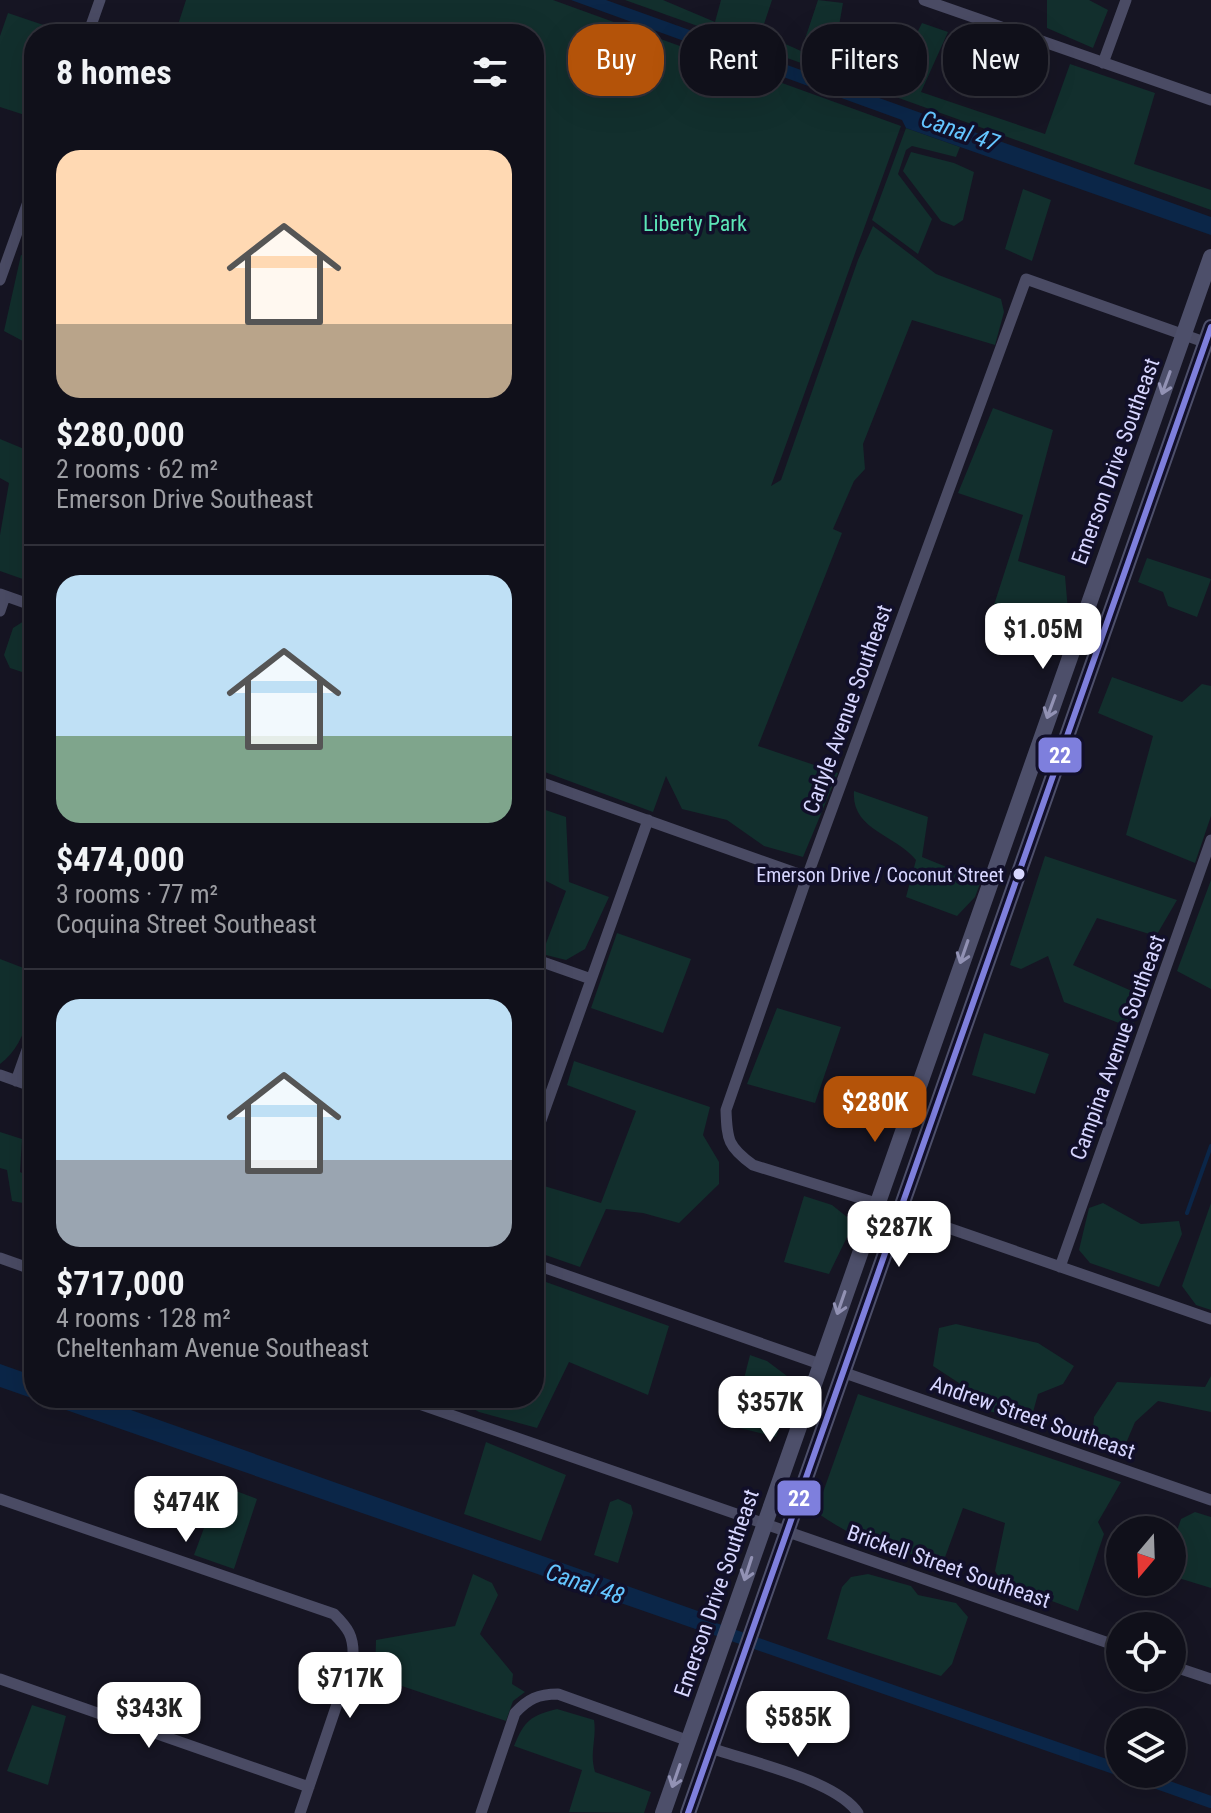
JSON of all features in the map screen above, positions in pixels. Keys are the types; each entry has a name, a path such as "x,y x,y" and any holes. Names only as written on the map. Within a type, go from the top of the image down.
{"street":[{"path":"92,24 100,0"},
{"path":"924,0 1211,100"},
{"path":"1103,63 1126,0"},
{"path":"0,280 24,213"},
{"name":"Emerson Drive Southeast","path":"663,1813 1211,257"},
{"name":"Carlyle Avenue Southeast","path":"876,1203 753,1165 737,1153 726,1137 726,1110 807,877 1026,279 1184,334"},
{"path":"1184,334 1209,338"},
{"name":"Emerson Drive Southeast","path":"688,1813 785,1530 1209,338"},
{"path":"0,611 3,595 24,602"},
{"path":"544,784 807,877"},
{"path":"544,1112 648,820"},
{"name":"Campina Avenue Southeast","path":"1060,1267 1211,840"},
{"path":"544,963 591,979"},
{"path":"16,1081 24,1058"},
{"path":"0,1075 24,1084"},
{"path":"876,1203 1211,1319"},
{"path":"0,1258 24,1266"},
{"path":"544,1267 820,1364"},
{"name":"Andrew Street Southeast","path":"842,1372 1211,1500"},
{"name":"Brickell Street Southeast","path":"431,1408 1106,1642"},
{"path":"0,1499 334,1614 354,1640 353,1657 300,1813"},
{"path":"1186,1671 1211,1679"},
{"path":"0,1679 309,1787"},
{"path":"481,1813 515,1713 539,1694 558,1694 689,1741"},
{"path":"711,1748 831,1789 849,1801 858,1812"}],"green space":[{"name":"Liberty Park","path":"186,0 553,0 619,24 568,24 568,96 664,96 664,40 680,46 680,96 786,96 786,84 802,90 802,96 818,96 901,126 771,486 781,480 858,260 873,226 936,274 1001,299 1004,312 995,345 912,320 863,444 865,469 854,481 833,529 842,533 758,746 838,773 803,857 764,846 727,820 682,809 666,776 653,812 544,772 544,24 178,24"},
{"path":"625,0 663,0 715,22 721,0 772,0 764,24 692,24"},
{"path":"818,0 843,3 839,24 810,24"},
{"path":"1047,0 1089,0 1108,10 1093,48 1048,28"},
{"path":"8,13 40,24 24,24 24,115 0,107 0,36"},
{"path":"927,25 943,30 943,43 927,79"},
{"path":"786,44 801,51 802,48 802,63 786,58"},
{"path":"1070,64 1155,93 1134,164 1211,190 1211,210 893,96 927,94 1045,134"},
{"path":"906,128 960,147 956,157 912,146 906,150 898,174 932,219 918,254 872,220"},
{"path":"911,152 954,163 974,172 963,220 954,226 941,221 903,171"},
{"path":"1023,189 1051,200 1032,261 1005,249"},
{"path":"21,255 24,256 24,342 4,331"},
{"path":"993,408 1053,430 1018,561 1065,576 1069,623 994,605 1023,515 958,493"},
{"path":"0,439 24,449 24,579 0,571 0,535 9,483 0,478"},
{"path":"1147,558 1211,579 1197,617 1168,606 1163,592 1138,582"},
{"path":"24,621 24,673 10,668 4,655 13,628"},
{"path":"1112,677 1182,702 1202,684 1211,686 1211,816 1195,863 1126,835 1153,736 1098,713"},
{"path":"854,791 928,817 922,857 981,881 975,897 957,916 906,897 916,860 859,815"},
{"path":"544,809 566,817 569,882 609,897 585,949 566,960 544,954 544,949 566,891 544,880"},
{"path":"1045,856 1177,900 1156,936 1097,918 1073,965 1143,996 1132,1028 1064,1002 1048,956 1021,969 1010,965"},
{"path":"1211,880 1211,989 1177,971"},
{"path":"617,933 691,959 663,1033 591,1008"},
{"path":"0,959 24,968 24,1031 17,1046 0,1064"},
{"path":"777,1008 841,1027 815,1103 747,1084"},
{"path":"984,1033 1049,1054 1035,1094 972,1075"},
{"path":"574,1061 710,1107 703,1135 719,1162 719,1184 679,1223 643,1213 606,1209 580,1267 544,1254 544,1186 601,1203 636,1111 567,1085"},
{"path":"0,1132 22,1139 20,1172 24,1174 24,1203 12,1201 7,1170 0,1168"},
{"path":"804,1196 832,1205 847,1217 849,1233 829,1274 784,1262"},
{"path":"1103,1203 1141,1224 1179,1221 1182,1234 1159,1287 1090,1263 1079,1250 1089,1208"},
{"path":"1211,1203 1211,1310 1196,1305 1182,1286"},
{"path":"546,1282 669,1326 648,1395 569,1362 537,1428 472,1408 544,1408"},
{"path":"956,1324 1038,1343 1074,1366 1063,1384 1038,1394 1030,1423 979,1408 966,1399 962,1385 933,1366 939,1328"},
{"path":"750,1355 767,1361 795,1382 776,1437 732,1426"},
{"path":"1211,1376 1211,1412 1158,1401 1135,1422 1121,1455 1092,1442 1094,1417 1117,1382 1205,1387"},
{"path":"858,1394 1121,1482 1098,1522 1104,1534 1078,1611 1002,1582 995,1571 1005,1523 963,1508 944,1560 877,1545 846,1531 816,1512"},
{"path":"486,1442 566,1475 541,1541 464,1514"},
{"path":"220,1485 257,1499 234,1569 194,1555"},
{"path":"618,1499 631,1505 633,1513 618,1563 594,1555 610,1502"},
{"path":"1195,1512 1211,1517 1211,1588 1186,1580 1186,1516"},
{"path":"473,1574 492,1583 498,1595 480,1634 513,1674 512,1684 525,1692 513,1701 506,1721 375,1677 376,1640 455,1626"},
{"path":"868,1574 911,1586 918,1595 956,1603 968,1617 952,1664 941,1676 827,1639 842,1587 851,1577"},
{"path":"32,1705 66,1716 48,1785 7,1771"},
{"path":"557,1709 594,1720 595,1772 651,1792 644,1813 569,1812 582,1770 514,1746 530,1720"}],"water":[{"path":"571,0 606,0 680,27 680,40 664,34 664,24 637,24"},
{"path":"786,65 802,70 802,84 786,78"},
{"name":"Canal 47","path":"836,96 874,96 1211,217 1211,235 906,128 902,120"},
{"path":"0,1364 24,1372 24,1395 0,1387"},
{"path":"60,1408 125,1408 712,1616 707,1633"}],"waterway":[{"path":"1187,1213 1211,1146"},
{"name":"Canal 48","path":"695,1622 1106,1765"},
{"name":"Canal 48","path":"1172,1788 1211,1802"}],"transit line":[{"name":"22","path":"688,1813 1211,327"}],"place":[{"name":"Emerson Drive / Coconut Street","path":"1019,874"}]}
